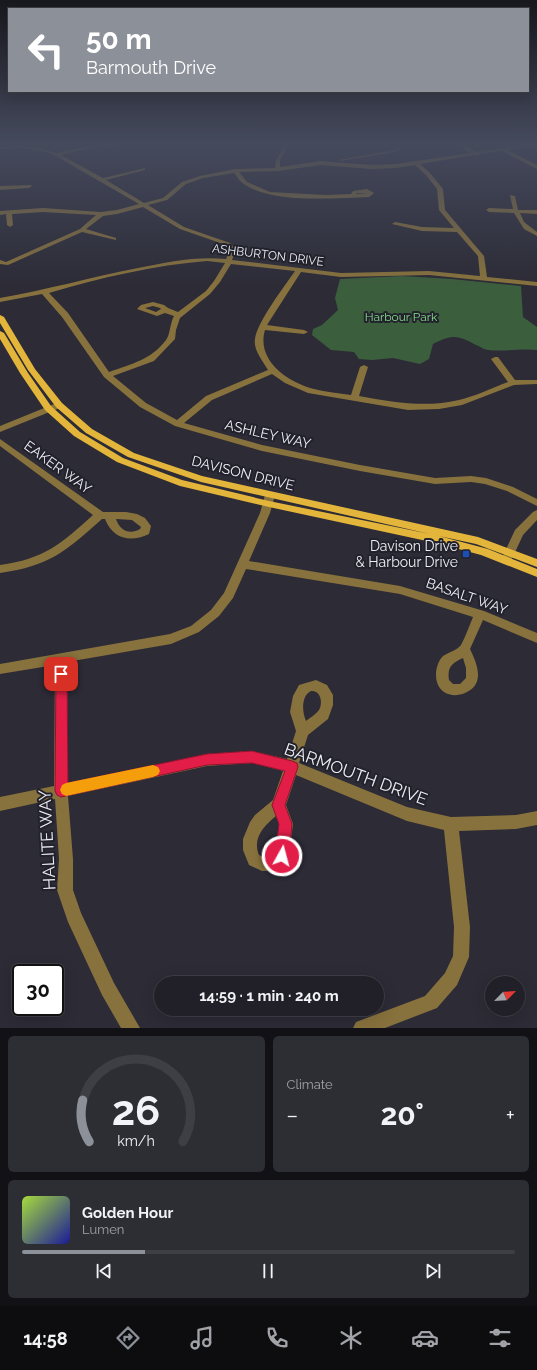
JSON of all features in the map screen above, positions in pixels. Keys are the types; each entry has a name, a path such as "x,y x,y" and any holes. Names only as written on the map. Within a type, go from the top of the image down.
{"main road":[{"name":"DAVISON DRIVE","path":"0,317 32,370 59,405 89,431 151,464 269,500"},
{"name":"DAVISON DRIVE","path":"0,333 24,373 48,408 77,434 120,460 180,482 269,500 436,539 484,552 537,563"},
{"name":"DAVISON DRIVE","path":"508,556 537,573"}],"street":[{"path":"107,375 151,359 171,339 172,325 179,315 203,297 217,281 229,261 233,250 228,244 182,228 118,190"},
{"path":"0,213 43,210 101,214 117,212 165,199 176,190"},
{"path":"260,190 269,194 326,197 352,196"},
{"path":"440,190 442,210 481,256 484,278"},
{"path":"512,196 516,212 523,226 537,234"},
{"path":"489,210 537,212"},
{"path":"9,212 10,225"},
{"path":"0,262 6,264 82,230 101,214"},
{"path":"395,224 422,229 459,230"},
{"path":"82,230 114,239"},
{"name":"ASHBURTON DRIVE","path":"0,300 44,292 79,282 184,261 207,259 341,275 408,273 484,278 537,284"},
{"path":"299,270 262,327 258,340 261,353 273,371 288,381 311,391 408,408 439,406 462,402 513,383 537,382"},
{"name":"ASHLEY WAY","path":"44,292 65,315 107,375 143,405 178,424 262,448 375,471 436,481 471,479 486,481 510,489 537,503"},
{"path":"164,310 179,315"},
{"path":"262,327 304,332"},
{"path":"495,359 513,383"},
{"path":"354,399 364,367"},
{"path":"178,424 209,398 273,371"},
{"path":"0,429 48,408 59,405"},
{"name":"EAKER WAY","path":"0,442 105,516 49,556 14,567 0,569"},
{"path":"0,669 61,660 171,640 195,629 215,614 229,595 269,500"},
{"path":"508,556 519,533 537,514"},
{"name":"BASALT WAY","path":"243,564 400,590 480,614 537,638"},
{"path":"464,649 480,614"},
{"name":"HALITE WAY","path":"61,660 61,791 66,859 65,890 74,916 105,983 131,1028"},
{"path":"279,805 303,731"},
{"name":"BARMOUTH DRIVE","path":"0,804 207,760 252,757 292,767 407,814 451,824 516,822 537,818"},
{"path":"362,1028 431,1002 451,979 461,957 462,927 451,824"}],"green space":[{"name":"Harbour Park","path":"402,276 521,286 523,317 537,327 537,350 486,350 464,339 450,337 433,344 429,359 420,364 393,358 372,360 359,359 354,352 331,350 312,335 313,329 322,325 338,310 335,298 340,279"}],"slow traffic":[{"path":"66,790 153,771"}],"place":[{"name":"Davison Drive & Harbour Drive","path":"466,554"}],"route":[{"path":"61,674 61,791 207,760 252,757 292,767 279,805 286,824 282,856"}]}
